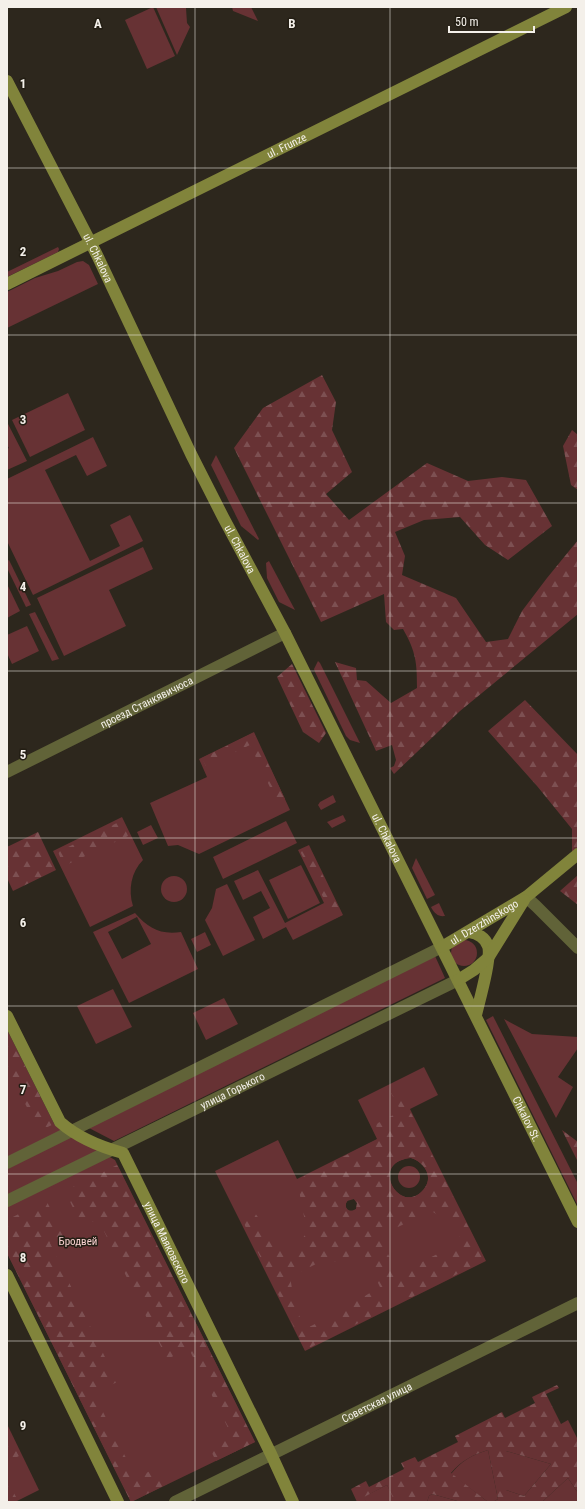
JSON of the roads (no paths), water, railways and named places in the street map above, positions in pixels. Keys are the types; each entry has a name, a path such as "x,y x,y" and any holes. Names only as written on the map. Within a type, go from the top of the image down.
{"main road":[{"name":"ul. Frunze","path":"7,284 566,7"},
{"name":"ul. Chkalova","path":"7,82 90,243 191,454 285,633 476,1016"},
{"name":"ul. Dzerzhinskogo","path":"442,947 526,897 578,854"},
{"name":"ul. Dzerzhinskogo","path":"476,1016 488,958 526,897"},
{"path":"458,980 474,970 488,958 488,946 484,938 469,932"},
{"name":"улица Маяковского","path":"7,1016 60,1122 70,1131 111,1150 123,1153 271,1454 293,1502"},
{"name":"Chkalov St.","path":"476,1016 578,1222"},
{"path":"7,1275 118,1502"}],"street":[{"name":"проезд Станкявичюса","path":"7,772 285,633"},
{"path":"526,897 578,948"},
{"path":"7,1162 442,947"},
{"name":"улица Горького","path":"7,1201 458,980"},
{"name":"Советская улица","path":"175,1502 578,1303"}],"park label":[{"name":"Бродвей","path":"78,1241"}]}
